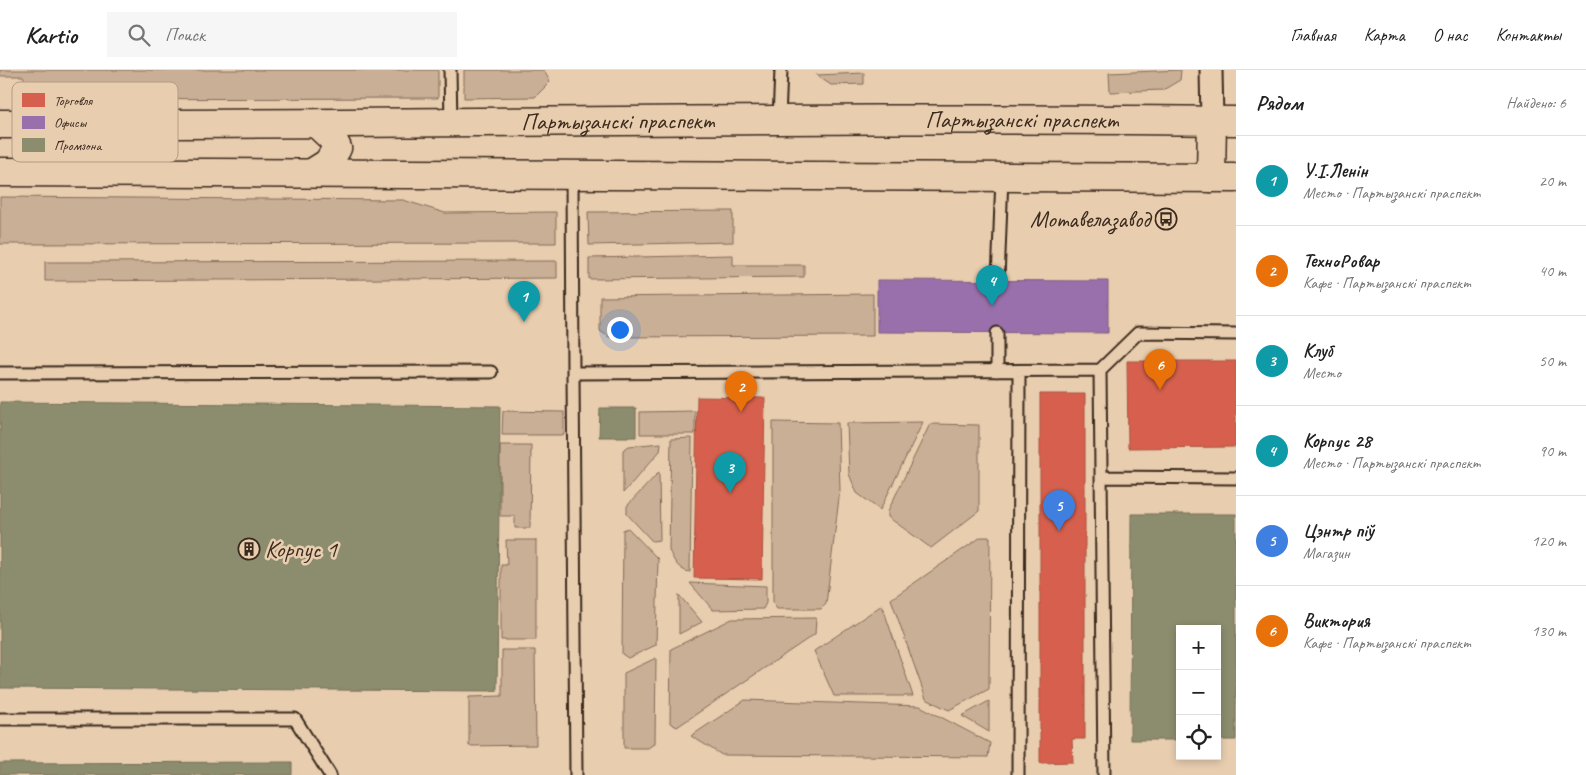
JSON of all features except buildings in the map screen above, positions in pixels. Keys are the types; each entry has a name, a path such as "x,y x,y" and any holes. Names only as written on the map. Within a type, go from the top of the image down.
{"main road":[{"name":"Партызанскі праспект","path":"178,124 451,124 779,119 1224,121"},
{"path":"0,172 1224,178 1224,121"},
{"path":"312,173 328,163 337,148 332,138 317,124"}],"street":[{"path":"1211,70 1224,121"}],"lane":[{"path":"450,70 451,124"},
{"path":"779,119 781,70"},
{"path":"572,175 576,775"},
{"path":"998,280 1002,178"},
{"path":"997,333 997,371"},
{"path":"573,373 1100,370 1138,333 1236,334"},
{"path":"1100,370 1104,775"},
{"path":"1018,775 1016,527 1019,371"},
{"path":"0,373 491,372"},
{"path":"1102,477 1236,478"},
{"path":"0,719 295,720 330,775"}],"shaded area":[{"path":"0,70 438,70 438,98 178,99 178,82 26,82 23,76 0,76"},
{"path":"464,70 544,70 550,82 535,97 464,98"},
{"path":"1181,70 1180,80 1163,90 1110,92 1109,73"},
{"path":"864,73 864,84 831,85 816,75"},
{"path":"0,197 403,200 445,213 556,212 556,243 0,244"},
{"path":"733,211 733,242 589,245 588,212"},
{"path":"733,255 733,265 804,265 804,277 589,279 589,258"},
{"path":"557,261 557,278 45,281 45,262"},
{"path":"873,294 873,336 609,337 600,331 600,297"},
{"path":"503,411 564,412 564,435 502,435"},
{"path":"695,411 695,434 640,434 640,412"},
{"path":"773,422 838,423 840,490 826,604 821,609 777,609 773,603"},
{"path":"923,422 880,510 857,493 849,474 847,423"},
{"path":"930,424 979,425 979,511 931,548 888,517 888,511"},
{"path":"692,438 690,572 680,567 669,550 671,439"},
{"path":"661,443 660,451 623,493 623,450 629,446"},
{"path":"500,445 531,445 530,528 515,528 515,516 500,516"},
{"path":"659,472 660,540 652,541 627,514 627,506"},
{"path":"628,528 658,559 656,645 628,658 622,654 623,530"},
{"path":"981,537 990,537 989,689 949,710 926,699 891,599"},
{"path":"506,540 536,540 536,640 501,640 501,565 507,565"},
{"path":"690,583 766,586 766,603 763,609 713,610"},
{"path":"679,595 702,622 679,634"},
{"path":"882,605 913,696 834,696 814,651"},
{"path":"816,618 815,634 677,727 670,723 671,649 732,619"},
{"path":"502,650 535,650 536,745 469,746 469,697 502,696"},
{"path":"656,658 655,743 648,748 624,748 624,673"},
{"path":"745,700 920,706 990,743 988,757 722,755 691,736"},
{"path":"989,701 989,732 962,716"}],"place":[{"name":"Мотавелазавод","path":"1166,219"},
{"name":"Корпус 28","path":"992,306"},
{"name":"У.І.Ленін","path":"524,322"},
{"name":"Виктория","path":"1160,390"},
{"name":"ТехноРовар","path":"741,412"},
{"name":"Клуб","path":"730,493"},
{"name":"Цэнтр піў","path":"1059,531"},
{"name":"Корпус 1","path":"249,549"}]}
